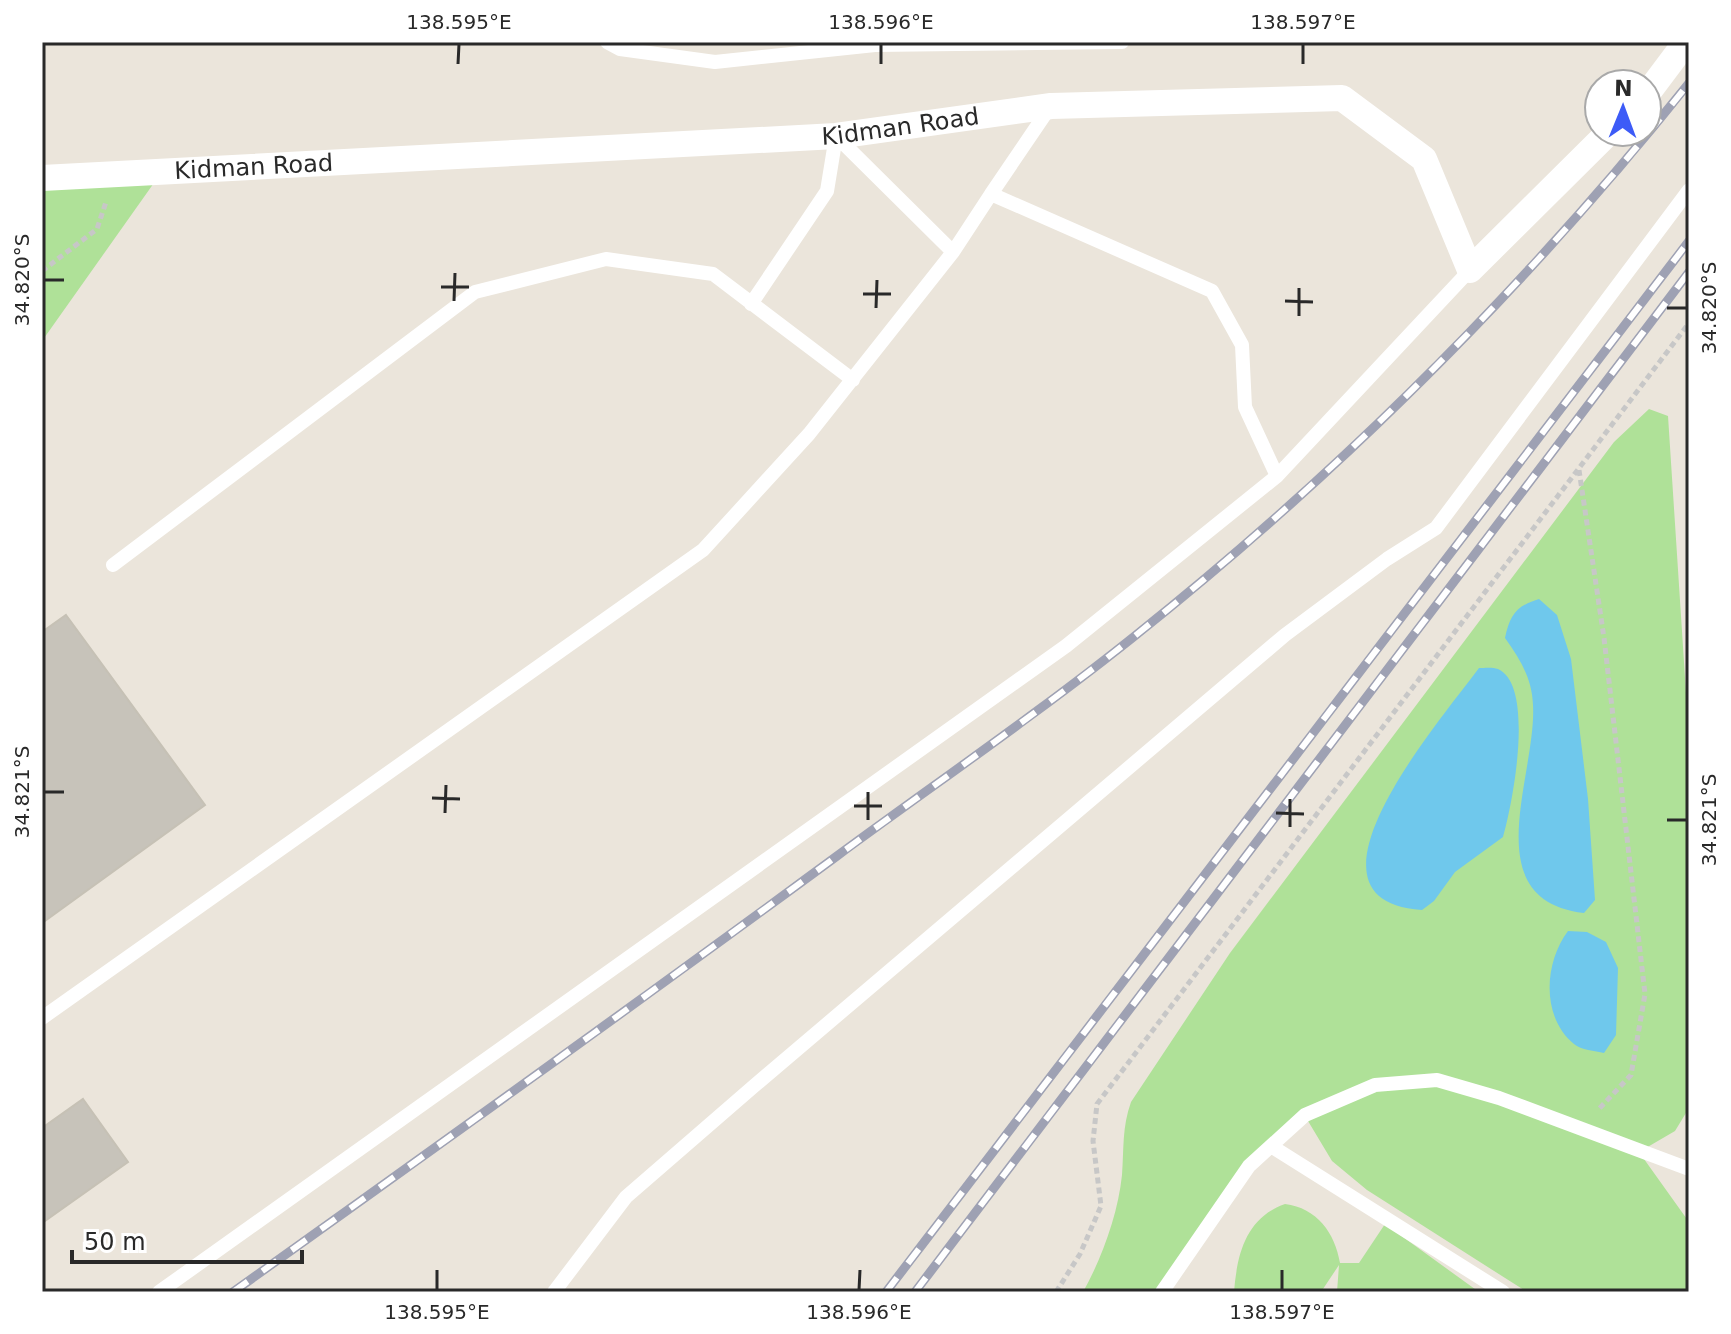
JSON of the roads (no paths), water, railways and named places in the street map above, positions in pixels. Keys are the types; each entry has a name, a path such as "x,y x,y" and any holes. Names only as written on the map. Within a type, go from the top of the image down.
{"street":[{"path":"1663,73 1686,42"},
{"name":"Kidman Road","path":"42,178 836,136 1051,106 1342,98 1424,159 1470,270"},
{"path":"1470,270 1593,148"}],"lane":[{"path":"607,42 620,49 715,62 875,45 1122,42"},
{"path":"42,1018 703,550 809,434 853,380 953,252 1051,106"},
{"path":"836,136 953,252"},
{"path":"751,304 827,191 836,136"},
{"path":"554,1292 626,1197 754,1086 1285,635 1387,559 1436,528 1689,190"},
{"path":"991,194 1212,291 1242,345 1245,407 1277,476"},
{"path":"113,565 475,292 606,259 713,274 853,380"},
{"path":"159,1292 1066,646 1277,476 1470,270"},
{"path":"1162,1292 1249,1166 1305,1115 1375,1085 1437,1080 1499,1098 1689,1169"},
{"path":"1271,1146 1503,1292"}],"water":[{"path":"1539,599 1557,615 1571,659 1588,799 1595,900 1584,913 1550,903 1530,885 1521,860 1519,830 1533,705 1524,669 1505,638 1515,612"},
{"path":"1479,668 1498,669 1509,680 1516,698 1518,748 1503,837 1455,872 1434,901 1422,910 1383,899 1367,875 1370,842 1385,803 1436,724"},
{"path":"1568,931 1587,932 1606,942 1618,968 1616,1035 1604,1053 1574,1044 1563,1033 1551,1005 1554,958"}],"railway":[{"path":"233,1292 1025,720 1212,573 1358,443 1428,374 1563,232 1689,83"},
{"path":"886,1292 1689,241"},
{"path":"915,1292 1689,272"}]}
